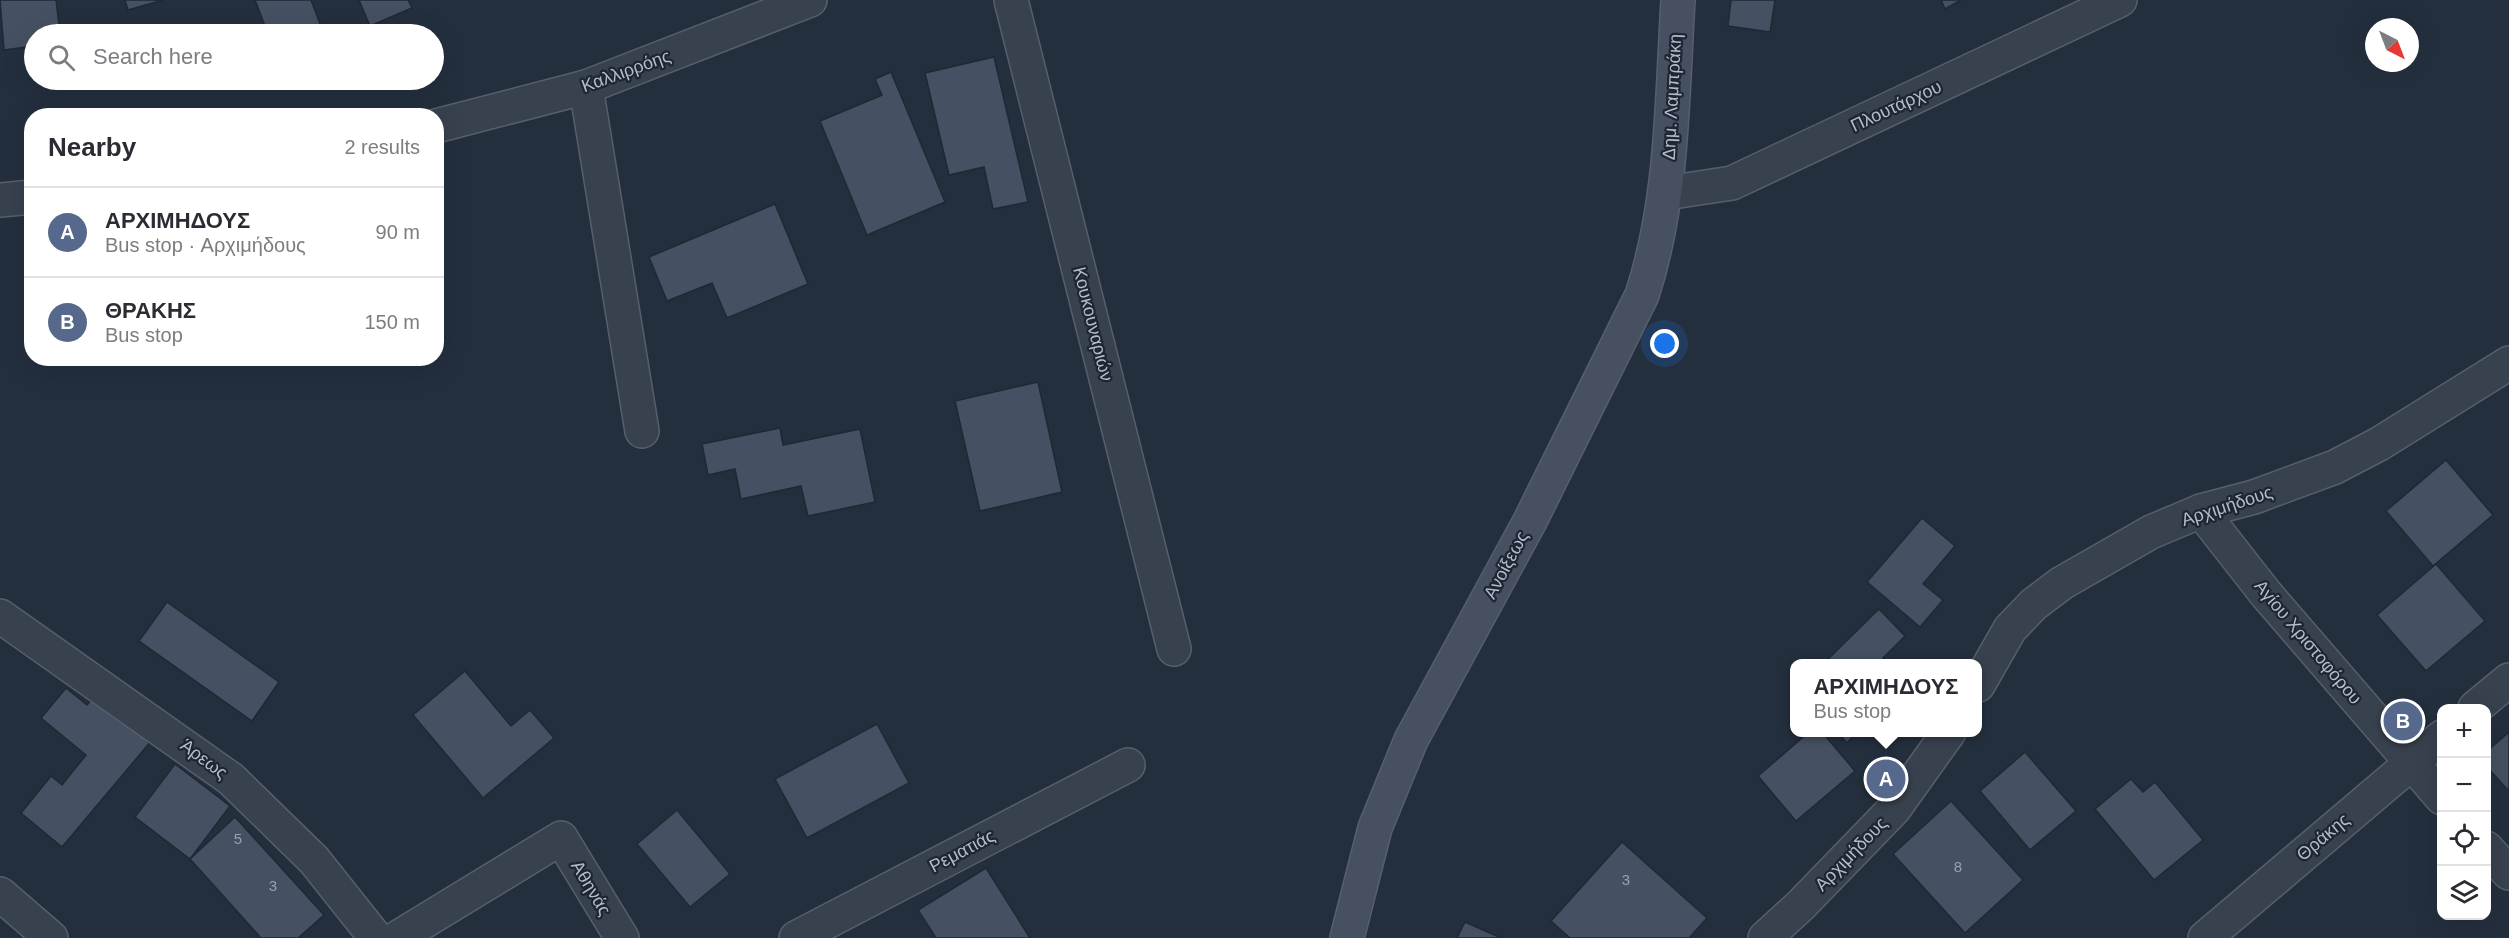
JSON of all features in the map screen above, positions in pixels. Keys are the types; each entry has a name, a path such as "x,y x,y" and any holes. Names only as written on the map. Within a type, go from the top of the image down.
{"street":[{"name":"Καλλιρρόης","path":"444,124 586,87 810,0"},
{"name":"Κουκουναριών","path":"1011,0 1174,649"},
{"name":"Δημ. Λαμπράκη","path":"1666,193 1678,0"},
{"name":"Πλουτάρχου","path":"1666,193 1732,183 2120,0"},
{"path":"586,87 642,431"},
{"name":"Ανοίξεως","path":"1347,938 1376,828 1411,740 1530,521 1622,341 1652,264 1666,193"},
{"path":"0,200 24,198"},
{"name":"Αρχιμήδους","path":"1982,677 2010,629 2034,604 2062,583 2151,532 2201,511 2254,497 2335,467 2379,444 2509,363"},
{"name":"Αγίου Χριστοφόρου","path":"2201,511 2266,594 2437,793"},
{"name":"Άρεως","path":"0,616 231,779 314,860 376,938"},
{"path":"2480,704 2509,680"},
{"name":"Αρχιμήδους","path":"1765,938 1801,905 1894,810 1945,737"},
{"name":"Θράκης","path":"2205,938 2437,741"},
{"name":"Ρεματιάς","path":"796,938 1128,765"},
{"name":"Αθηνάς","path":"397,938 561,838 622,938"},
{"path":"2491,853 2509,873"},
{"path":"0,894 51,938"}],"building":[{"path":"0,0 56,0 59,24 24,24 24,47 4,50"},
{"path":"125,0 163,0 128,10"},
{"path":"255,0 311,0 320,24 264,24"},
{"path":"359,0 408,0 412,8 375,24 369,24"},
{"path":"1731,0 1775,0 1770,32 1728,26"},
{"path":"1941,0 1961,0 1945,9"},
{"path":"994,57 1028,202 993,209 984,167 949,175 925,73"},
{"path":"891,72 945,202 867,235 820,121 882,95 875,79"},
{"path":"775,204 808,284 727,318 712,283 667,301 649,257"},
{"path":"1038,382 1062,492 980,511 955,401"},
{"path":"780,428 783,445 860,429 875,502 808,516 801,486 741,499 735,469 708,475 702,444"},
{"path":"2446,460 2493,515 2433,566 2386,511"},
{"path":"1922,518 1955,546 1923,584 1943,600 1920,627 1867,582"},
{"path":"2436,564 2485,621 2426,671 2377,615"},
{"path":"167,602 279,682 252,721 139,641"},
{"path":"1879,609 1905,636 1884,659 1828,659"},
{"path":"465,671 511,726 530,710 554,738 483,798 413,715"},
{"path":"66,688 87,705 96,694 152,740 62,847 21,813 51,776 62,785 86,755 41,718"},
{"path":"877,724 909,783 807,838 775,779"},
{"path":"2509,732 2509,791 2491,771 2491,748"},
{"path":"1803,737 1826,737 1855,771 1796,821 1758,776"},
{"path":"1842,737 1852,737 1847,743"},
{"path":"2025,752 2076,811 2030,850 1980,791"},
{"path":"175,764 230,806 190,859 135,817"},
{"path":"2131,779 2143,792 2155,782 2203,840 2154,880 2095,809"},
{"path":"1951,801 2023,880 1965,933 1893,854"},
{"path":"677,810 730,874 690,907 637,844"},
{"path":"235,817 324,915 298,938 261,938 190,859"},
{"path":"1622,842 1707,918 1689,938 1570,938 1551,921"},
{"path":"986,868 1030,938 936,938 918,910"},
{"path":"1465,922 1501,938 1457,938"}],"place":[{"name":"ΘΡΑΚΗΣ","path":"2403,721"},
{"name":"ΑΡΧΙΜΗΔΟΥΣ","path":"1886,779"}]}
